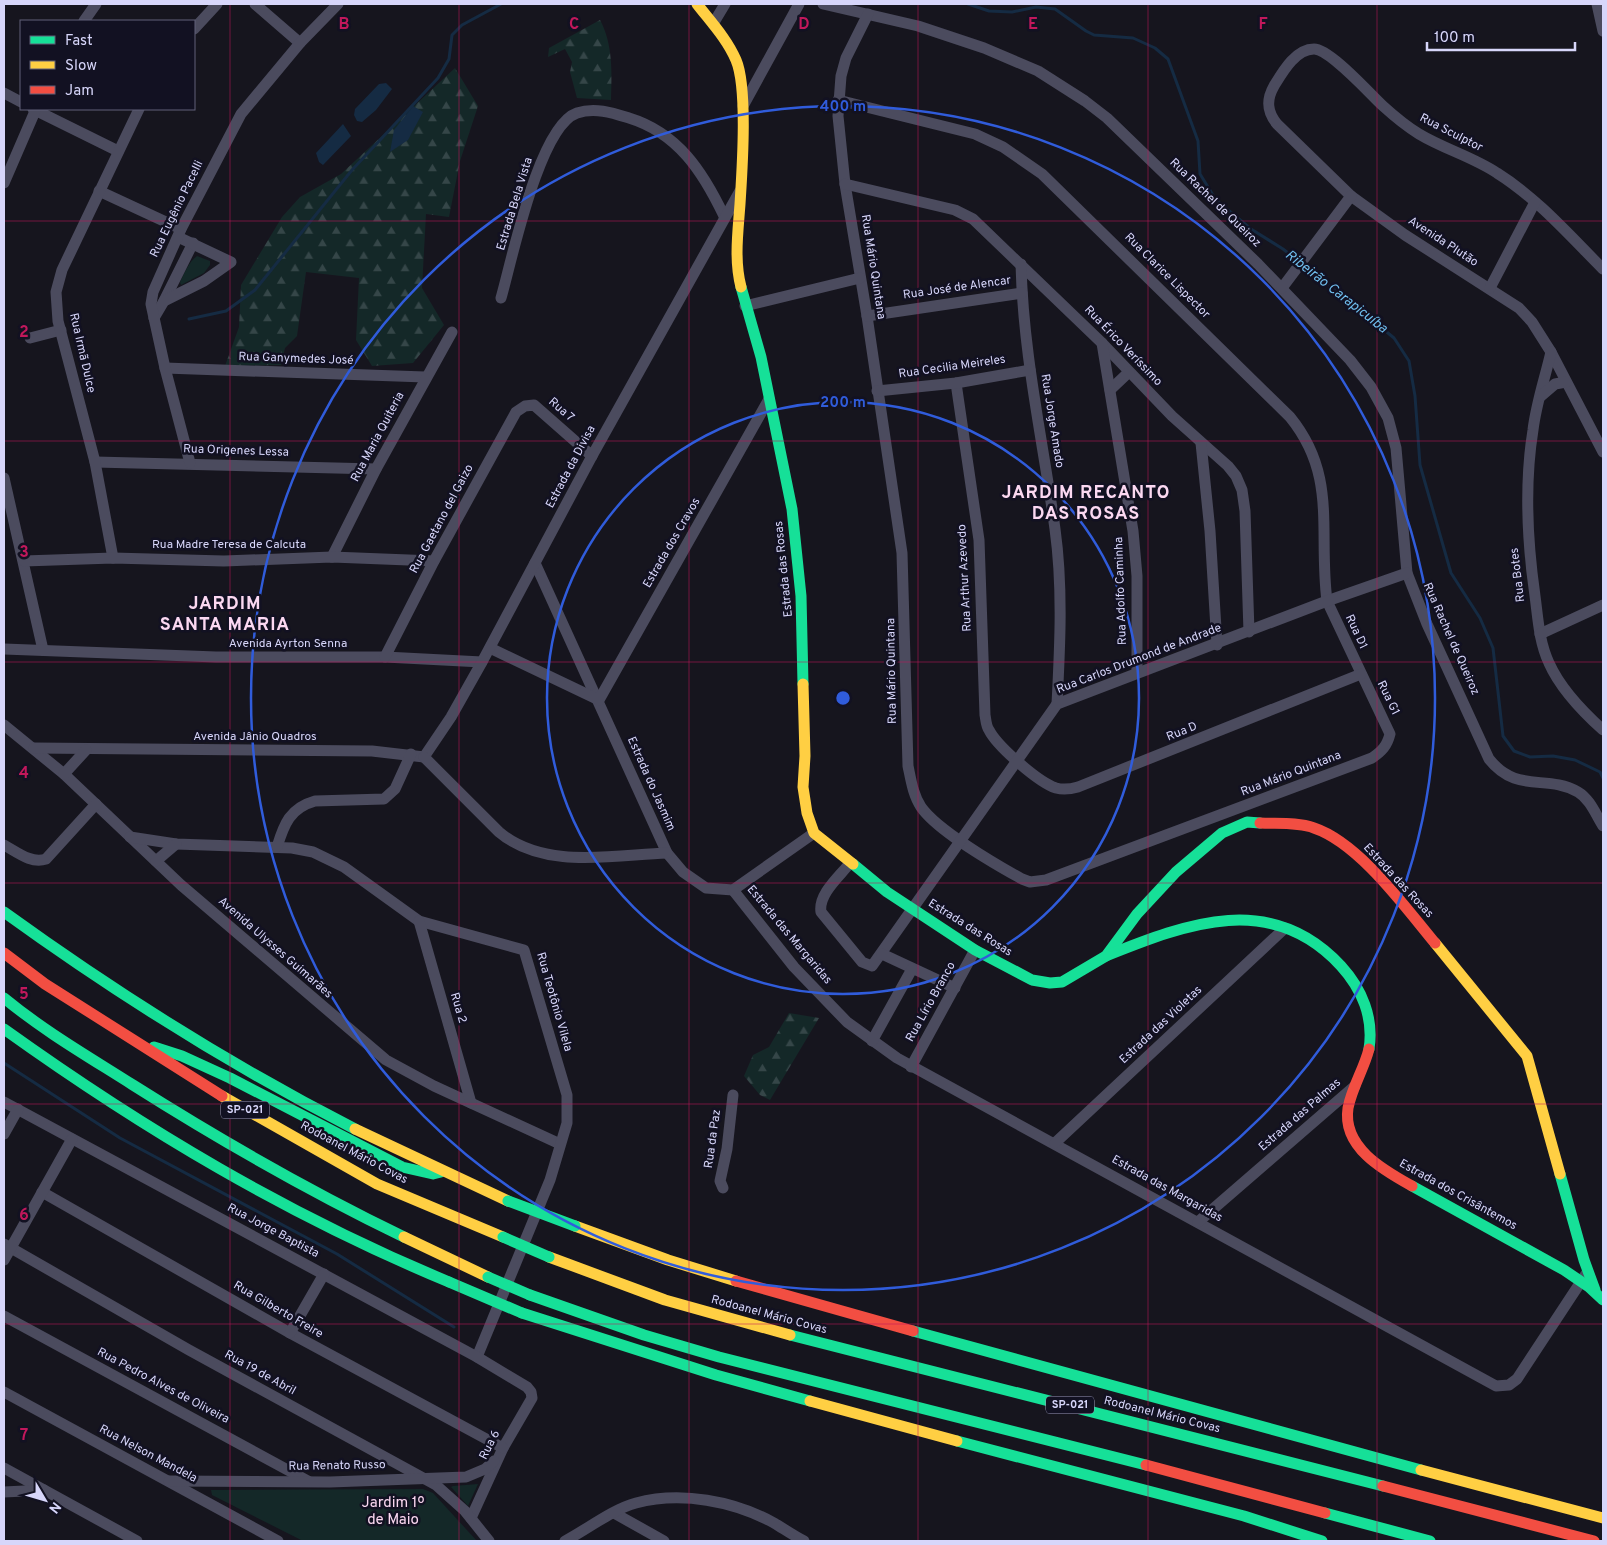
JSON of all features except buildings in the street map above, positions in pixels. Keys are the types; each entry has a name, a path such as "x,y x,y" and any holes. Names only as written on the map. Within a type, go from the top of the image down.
{"main road":[{"name":"Estrada das Rosas","path":"698,4 736,61 742,82 743,106 736,252 745,306 761,357 792,510 802,596 805,727 803,787 807,813 814,833 888,892 975,950 1032,980 1050,983 1062,982 1106,956 1138,914 1176,872 1222,833 1247,822 1278,823 1316,828 1334,838 1367,864 1396,896 1527,1056 1584,1260 1585,1276"},
{"path":"4,912 104,983 213,1052 306,1104 441,1172 508,1201 663,1259 778,1293 1177,1405 1603,1518"},
{"name":"Estrada das Palmas","path":"1106,956 1156,937 1219,923 1249,919 1264,921 1285,928 1316,944 1336,958 1359,988 1370,1021 1372,1038 1357,1084"},
{"name":"Rodoanel Mário Covas","path":"4,953 45,984 196,1082 377,1184 550,1256 665,1300 730,1320 1134,1421 1594,1541"},
{"name":"SP-021","path":"4,998 50,1032 183,1116 351,1211 488,1277 530,1295 644,1335 719,1357 1147,1465 1430,1541"},
{"path":"4,1029 114,1105 234,1176 372,1248 522,1313 716,1375 1072,1472 1244,1516 1322,1541"},
{"path":"129,1039 182,1056 222,1074 402,1167 433,1174 441,1172"},
{"name":"Estrada dos Crisântemos","path":"1357,1084 1348,1104 1347,1120 1349,1134 1372,1160 1415,1188 1558,1266 1585,1276 1603,1300"},
{"path":"1558,1266 1572,1268 1584,1260"}],"street":[{"path":"85,20 96,4"},
{"path":"195,28 217,4"},
{"path":"255,4 300,43"},
{"name":"Rua Eugênio Pacelli","path":"190,463 154,318 151,304 153,292 180,233 241,114 300,43 338,4"},
{"path":"713,24 725,4"},
{"path":"743,106 799,4"},
{"name":"Rua Rachel de Queiroz","path":"823,4 918,26 984,48 1026,65 1061,85 1107,118 1282,288 1350,360 1370,387 1388,418 1396,448 1407,573 1427,624 1489,759 1506,776 1578,792 1591,806 1603,826"},
{"path":"1597,4 1603,31"},
{"name":"Rua Mário Quintana","path":"868,14 846,58 841,76 838,100 845,184 867,316 902,553 908,766 913,791 920,806 929,816 962,842 1022,879 1030,882 1046,880 1372,758 1388,743 1390,734"},
{"name":"Rua Sculptor","path":"1284,70 1300,54 1313,49 1321,51 1350,74 1384,107 1420,134 1495,172 1534,202 1603,270"},
{"name":"Avenida Plutão","path":"1284,70 1270,94 1269,115 1351,196 1405,235 1519,308 1532,322 1551,352 1603,452"},
{"path":"4,93 20,101"},
{"name":"Rua Clarice Lispector","path":"838,100 975,134 1002,147 1042,174 1290,417 1303,433 1313,452 1322,483 1324,579 1327,601"},
{"path":"4,183 35,110"},
{"path":"37,110 118,151"},
{"name":"Rua Irmã Dulce","path":"113,558 95,462 61,330 56,292 62,270 138,110"},
{"name":"Estrada Bela Vista","path":"501,298 535,178 551,140 562,124 577,113 604,110 642,122 670,140 690,158 706,180 724,216"},
{"name":"Rua Érico Veríssimo","path":"845,184 955,210 974,219 1022,264 1202,443 1228,466 1236,476 1242,490 1245,511 1249,632"},
{"name":"Estrada da Divisa","path":"424,757 451,717 490,648 592,456 740,189"},
{"path":"99,191 231,262 204,281 164,301"},
{"path":"1282,288 1351,196"},
{"path":"1490,288 1534,202"},
{"path":"154,318 193,243"},
{"name":"Rua Jorge Amado","path":"1022,264 1022,293 1030,370 1058,558 1060,624 1057,704"},
{"path":"745,306 860,278"},
{"name":"Rua José de Alencar","path":"867,316 1022,293"},
{"path":"30,338 61,330"},
{"name":"Rua Maria Quiteria","path":"332,557 425,377 452,332"},
{"name":"Rua Adolfo Caminha","path":"1102,343 1133,531 1137,576 1137,673"},
{"name":"Rua Botes","path":"1551,352 1533,428 1526,492 1531,572 1540,634 1548,661 1555,675 1603,730"},
{"name":"Rua Ganymedes José","path":"165,368 425,377"},
{"name":"Rua Cecilia Meireles","path":"877,391 956,383 1030,370"},
{"path":"1110,390 1129,372"},
{"path":"1541,396 1555,384 1566,382"},
{"name":"Rua Arthur Azevedo","path":"956,383 979,540 985,715 988,728 994,738 1017,762"},
{"name":"Estrada dos Cravos","path":"599,700 769,399"},
{"name":"Rua 7","path":"534,405 592,456"},
{"name":"Rua Gaetano del Gaizo","path":"385,657 507,425 516,412 525,406 534,405"},
{"path":"1202,443 1217,645"},
{"name":"Rua Origenes Lessa","path":"95,462 190,463 376,470"},
{"path":"4,478 43,650"},
{"name":"Rua Madre Teresa de Calcuta","path":"24,561 113,558 225,561 332,557 434,561"},
{"name":"Estrada do Jasmim","path":"535,563 667,853 683,872 706,888 734,890"},
{"name":"Rua Carlos Drumond de Andrade","path":"882,954 1057,704 1217,645 1327,601 1407,573"},
{"name":"Rua D1","path":"1327,601 1361,674"},
{"path":"1540,634 1603,605"},
{"path":"490,648 599,700"},
{"name":"Avenida Ayrton Senna","path":"4,650 216,657 385,657 482,662"},
{"name":"Rua D","path":"1017,762 1054,788 1066,790 1078,788 1361,674"},
{"name":"Rua G1","path":"1361,674 1390,734"},
{"name":"Avenida Ulysses Guimarães","path":"4,725 64,774 181,885 386,1060 434,1086 560,1144"},
{"name":"Avenida Jânio Quadros","path":"34,748 372,752 411,754 424,757"},
{"path":"64,774 86,750"},
{"path":"277,847 286,822 293,812 303,804 315,801 384,799 391,796 411,754"},
{"path":"424,757 499,832 526,850 548,856 569,857 667,853"},
{"path":"4,845 31,860 38,862 46,859 96,804"},
{"path":"734,890 814,833"},
{"name":"Rua Teotônio Vilela","path":"130,837 176,844 292,848 327,857 419,921 524,950 567,1095 567,1123 550,1180 477,1357"},
{"path":"156,861 176,844"},
{"path":"850,863 823,897 819,905 821,912 866,965 872,966 882,954 955,988"},
{"name":"Estrada das Margaridas","path":"734,890 794,967 847,1022 910,1067 1055,1143 1478,1378 1502,1387 1509,1385 1525,1368 1585,1276"},
{"name":"Rua 2","path":"419,921 471,1103"},
{"name":"Estrada das Violetas","path":"1055,1143 1285,928"},
{"name":"Rua Lírio Branco","path":"910,1067 975,950"},
{"path":"872,1041 912,969"},
{"name":"Estrada das Palmas","path":"1198,1222 1357,1084"},
{"name":"Rua da Paz","path":"723,1188 720,1181 727,1150 733,1094"},
{"name":"Rua Jorge Baptista","path":"4,1102 477,1357 527,1387"},
{"path":"4,1134 18,1109"},
{"path":"4,1260 7,1246 42,1192 72,1139"},
{"name":"Rua Gilberto Freire","path":"42,1192 501,1452"},
{"name":"Rua 19 de Abril","path":"7,1246 189,1350 423,1478 451,1496 472,1518 489,1541"},
{"path":"290,1334 324,1274"},
{"name":"Rua Pedro Alves de Oliveira","path":"4,1316 308,1481"},
{"name":"Rua 6","path":"472,1518 501,1452 532,1398 531,1392 527,1387"},
{"name":"Rua Nelson Mandela","path":"4,1392 169,1480 278,1541"},
{"name":"Rua Renato Russo","path":"169,1480 308,1481 466,1477 485,1469 501,1452"},
{"path":"4,1468 137,1541"},
{"path":"4,1492 44,1490"},
{"path":"565,1541 635,1503 660,1499 699,1498 746,1511 774,1523 797,1540"},
{"path":"614,1513 664,1541"}],"green space":[{"path":"600,20 609,49 611,100 577,98 570,72 572,62 565,49 548,57 549,48"},
{"path":"455,68 478,106 460,161 449,217 426,214 422,288 444,325 413,363 372,366 356,340 359,278 306,272 297,336 285,348 281,365 225,366 239,327 241,285 282,217 300,197 341,174"},
{"path":"197,256 210,261 210,265 204,273 181,285 180,282 185,271"},
{"path":"789,1013 819,1018 770,1100 760,1095 744,1076 753,1055 769,1047"},
{"path":"478,1484 468,1506 451,1487 453,1486"},
{"path":"423,1489 433,1493 477,1541 303,1541 212,1495 211,1490"}],"water":[{"path":"386,83 392,89 376,110 362,122 357,121 354,115 355,109 379,84"},
{"path":"413,106 423,112 408,140 390,152 394,130"},
{"path":"343,124 351,136 323,165 319,162 316,153"}],"waterway":[{"path":"189,319 226,311 255,290 352,170 438,78 449,59 452,35 462,25 501,4"},
{"name":"Ribeirão Carapicuíba","path":"968,4 989,11 1012,12 1036,7 1055,9 1094,35 1133,38 1155,48 1168,59 1198,141 1200,174 1216,200 1251,229 1283,249 1394,338 1409,361 1415,396 1420,465 1451,573 1480,618 1493,648 1503,736 1514,751 1530,757 1553,756 1575,760 1600,772 1603,778"},
{"path":"4,1063 120,1138 337,1254 454,1327"}],"traffic: fast":[{"path":"741,287 761,357 792,509 801,596 803,684"},
{"path":"853,864 887,892 975,950 1032,980 1050,983 1062,982 1106,956 1137,914 1176,872 1222,833 1247,822 1260,823"},
{"path":"4,912 132,1000 175,1027 264,1080 355,1129"},
{"path":"1106,956 1168,933 1228,920 1258,921 1287,928 1314,943 1341,966 1355,984 1368,1015 1370,1026 1369,1049"},
{"path":"4,998 35,1022 199,1126 300,1184 404,1237"},
{"path":"4,1029 110,1102 219,1168 331,1228 449,1282"},
{"path":"154,1047 182,1056 230,1078 402,1167 433,1174 441,1172"},
{"path":"1560,1174 1584,1260 1595,1290"},
{"path":"1412,1186 1564,1270 1589,1287 1603,1300"},
{"path":"508,1201 575,1226"},
{"path":"503,1237 549,1257"},
{"path":"488,1277 530,1295"},
{"path":"449,1282 522,1313"},
{"path":"530,1295 644,1335 719,1357 1146,1465"},
{"path":"522,1313 716,1375 810,1401"},
{"path":"913,1331 1421,1470"},
{"path":"790,1335 1383,1486"},
{"path":"957,1441 1244,1516 1322,1541"},
{"path":"1325,1513 1430,1541"}],"traffic: slow":[{"path":"697,4 728,45 740,73 743,130 737,256 741,287"},
{"path":"803,684 805,756 803,787 807,813 814,833 853,864"},
{"path":"1435,943 1527,1056 1560,1174"},
{"path":"222,1096 377,1184 503,1237"},
{"path":"355,1129 508,1201"},
{"path":"575,1226 668,1260 736,1281"},
{"path":"404,1237 488,1277"},
{"path":"549,1257 665,1300 790,1335"},
{"path":"810,1401 957,1441"},
{"path":"1421,1470 1603,1518"}],"traffic: jam":[{"path":"1260,823 1307,826 1331,836 1348,847 1380,878 1435,943"},
{"path":"4,953 45,984 222,1096"},
{"path":"1369,1049 1348,1108 1348,1122 1351,1134 1358,1146 1377,1165 1412,1186"},
{"path":"736,1281 913,1331"},
{"path":"1146,1465 1325,1513"},
{"path":"1383,1486 1594,1541"}],"district":[{"name":"JARDIM RECANTO DAS ROSAS","path":"1086,503"},
{"name":"JARDIM SANTA MARIA","path":"225,614"},
{"name":"Jardim 1º de Maio","path":"393,1512"}]}
